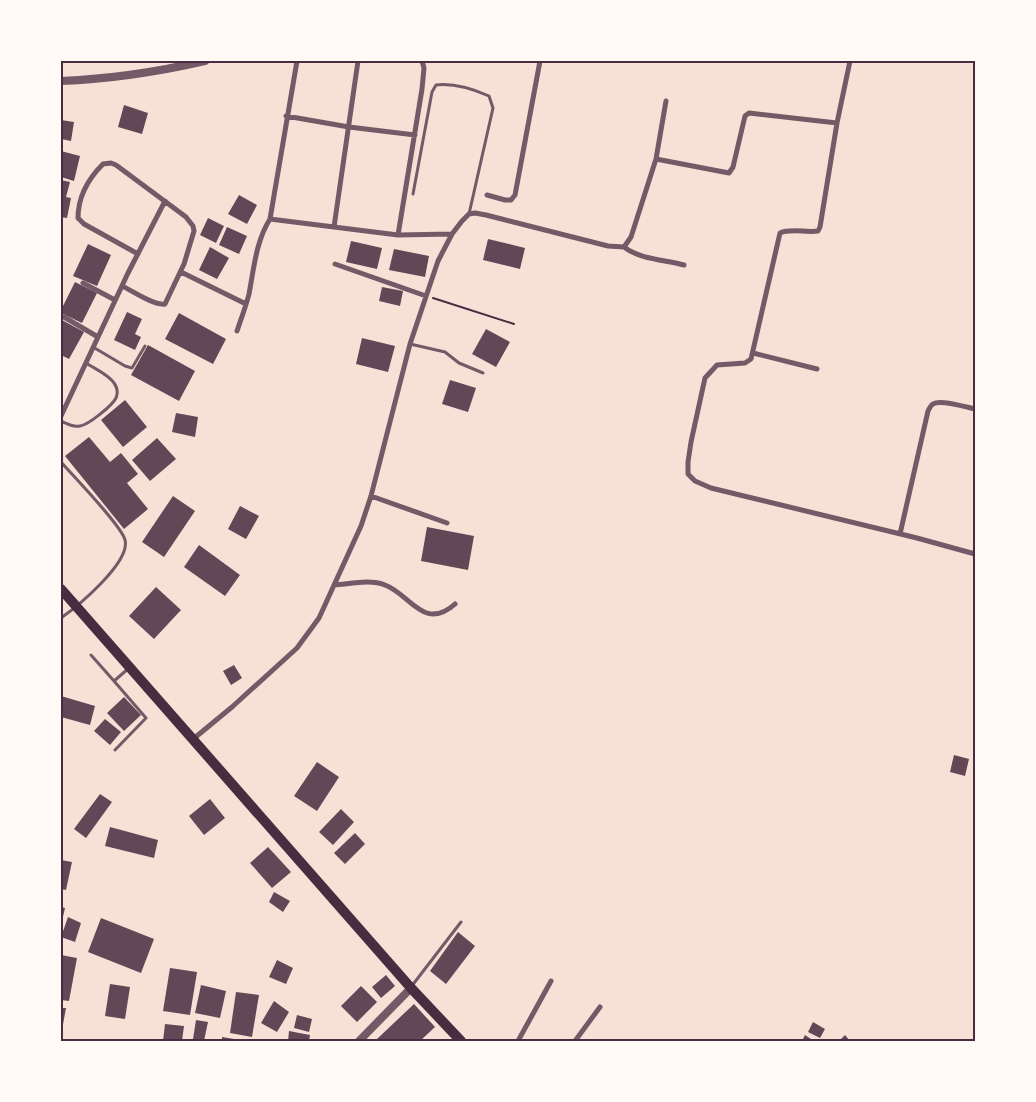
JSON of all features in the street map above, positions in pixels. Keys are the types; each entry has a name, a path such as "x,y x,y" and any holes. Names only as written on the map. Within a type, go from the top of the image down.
{"highway":[{"path":"61,589 411,988 461,1041"}],"street":[{"path":"61,81 101,80 157,72 205,61"},
{"path":"237,331 246,304 259,242 270,218 286,116 297,61"},
{"path":"334,227 358,61"},
{"path":"398,235 422,89 424,68 422,61"},
{"path":"487,195 511,200 515,195 540,61"},
{"path":"850,61 837,123 820,227 818,231 786,231 780,233 751,359 745,363 717,365 705,378 689,456 688,474 691,478 720,490 975,554"},
{"path":"624,247 631,237 656,159 666,101"},
{"path":"656,159 728,173 733,168 745,116 749,113 837,123"},
{"path":"286,116 349,127 415,135"},
{"path":"122,286 162,305 167,302 181,272 194,231 186,216 111,163 103,164 86,184 78,210 78,218 80,221 138,254"},
{"path":"61,416 115,300 165,202"},
{"path":"192,740 232,707 297,648 319,618 361,526 371,496 410,344 438,261 452,234 462,220 469,214 486,214 608,246 624,247 629,252 638,255 684,264"},
{"path":"270,218 398,235 452,234"},
{"path":"336,264 426,296"},
{"path":"181,272 246,304"},
{"path":"83,282 115,300"},
{"path":"61,317 98,337"},
{"path":"752,353 818,369"},
{"path":"900,534 928,411 932,404 945,402 975,408"},
{"path":"371,496 447,523"},
{"path":"334,585 375,583 386,585 419,611 429,613 439,614 446,612 454,604"},
{"path":"518,1041 551,981"},
{"path":"359,1041 411,988"},
{"path":"575,1041 600,1007"}],"lane":[{"path":"413,194 432,92 436,85 444,84 479,92 490,96 493,108 469,214"},
{"path":"410,344 445,352 459,363 483,373"},
{"path":"93,347 125,366 132,368 145,346"},
{"path":"61,421 75,427 82,426 110,405 116,398 118,391 115,384 85,363"},
{"path":"61,462 118,528 126,541 118,564 77,607 61,618"},
{"path":"91,654 146,718 115,750"},
{"path":"114,681 130,668"},
{"path":"411,988 462,922"}],"path":[{"path":"426,296 514,324"}],"building":[{"path":"124,105 148,113 142,134 118,127"},
{"path":"61,120 74,122 71,141 61,139"},
{"path":"61,151 80,156 74,181 61,177"},
{"path":"61,180 70,182 66,197 71,198 67,218 61,217"},
{"path":"239,195 257,205 247,224 228,214"},
{"path":"208,218 224,226 216,243 200,235"},
{"path":"227,227 247,236 239,254 219,245"},
{"path":"488,239 525,248 520,269 483,260"},
{"path":"351,241 382,248 377,269 346,262"},
{"path":"88,244 111,255 97,286 73,276"},
{"path":"210,247 229,258 217,279 199,270"},
{"path":"394,249 429,256 425,277 389,270"},
{"path":"75,282 97,293 82,323 61,313"},
{"path":"382,287 403,291 400,306 379,301"},
{"path":"127,312 142,319 135,334 141,337 135,350 114,340"},
{"path":"179,313 226,339 213,364 165,339"},
{"path":"62,320 84,332 69,359 61,355"},
{"path":"486,329 510,342 496,367 472,354"},
{"path":"362,338 395,346 388,372 356,364"},
{"path":"148,345 195,371 179,401 131,375"},
{"path":"450,380 476,388 468,412 442,404"},
{"path":"125,400 147,427 123,447 101,420"},
{"path":"176,413 198,417 195,437 172,432"},
{"path":"89,437 110,462 121,453 138,474 127,483 148,509 124,529 65,456"},
{"path":"157,438 176,459 150,481 132,460"},
{"path":"173,496 195,511 164,557 142,542"},
{"path":"240,506 259,516 246,539 228,529"},
{"path":"427,527 474,536 468,570 421,561"},
{"path":"199,545 240,575 225,596 184,567"},
{"path":"156,587 181,610 154,639 129,616"},
{"path":"234,665 242,678 231,685 223,671"},
{"path":"61,696 95,706 90,725 61,717"},
{"path":"124,697 141,715 124,731 107,713"},
{"path":"105,719 121,732 110,745 94,731"},
{"path":"954,755 969,759 965,776 950,772"},
{"path":"317,762 339,777 317,811 294,796"},
{"path":"100,794 112,802 86,838 74,829"},
{"path":"210,799 225,818 204,835 189,816"},
{"path":"341,809 354,822 333,845 319,832"},
{"path":"110,827 158,840 154,858 105,846"},
{"path":"355,833 365,844 345,864 334,853"},
{"path":"268,847 291,872 272,888 250,863"},
{"path":"61,860 72,862 66,890 61,889"},
{"path":"274,892 290,901 283,912 269,902"},
{"path":"61,907 65,908 62,921 61,921"},
{"path":"68,917 81,923 75,942 61,937"},
{"path":"101,918 154,939 141,973 88,952"},
{"path":"458,932 475,946 446,984 430,971"},
{"path":"61,955 77,958 69,1001 61,1000"},
{"path":"277,960 293,968 286,984 269,977"},
{"path":"170,968 197,972 190,1015 163,1011"},
{"path":"386,975 395,986 381,998 372,987"},
{"path":"110,984 130,987 125,1019 105,1016"},
{"path":"201,985 226,991 220,1018 195,1013"},
{"path":"361,986 377,1002 357,1022 341,1006"},
{"path":"236,992 259,995 252,1037 230,1033"},
{"path":"274,1001 289,1012 277,1032 261,1023"},
{"path":"414,1004 435,1027 420,1041 378,1041 377,1039"},
{"path":"61,1008 66,1008 62,1030 61,1030"},
{"path":"297,1015 312,1019 309,1032 294,1028"},
{"path":"196,1020 208,1022 204,1041 193,1039"},
{"path":"813,1022 825,1029 820,1038 808,1032"},
{"path":"165,1024 184,1026 182,1041 163,1041"},
{"path":"289,1031 310,1035 309,1041 288,1041"},
{"path":"805,1035 811,1039 810,1041 802,1041"},
{"path":"845,1035 850,1041 839,1041"},
{"path":"222,1037 240,1040 240,1041 222,1041"}]}
